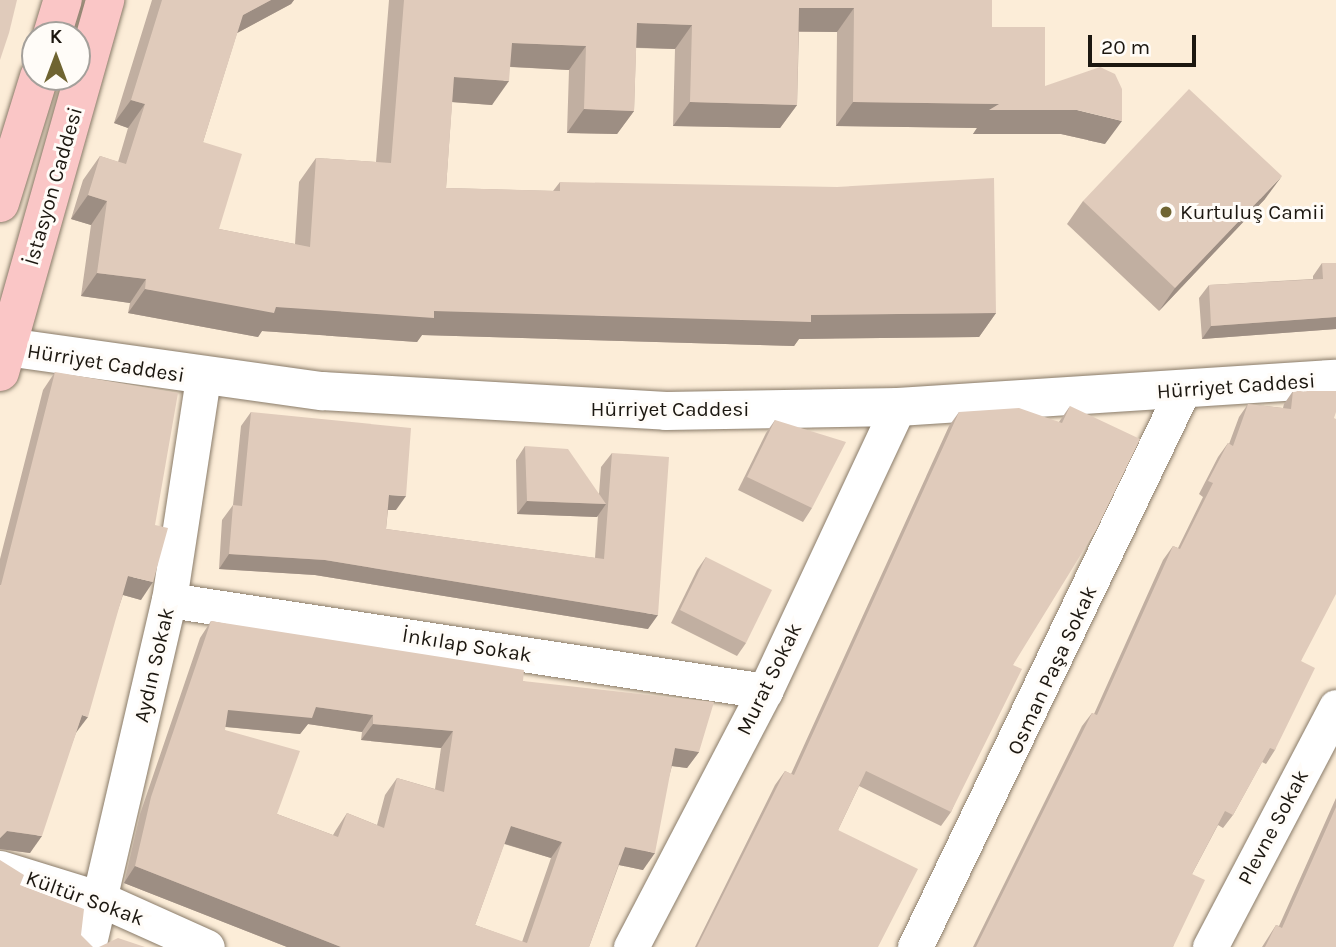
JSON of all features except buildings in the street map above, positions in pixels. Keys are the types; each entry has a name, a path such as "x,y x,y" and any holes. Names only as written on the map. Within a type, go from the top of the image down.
{"main road":[{"path":"56,21 63,0"},
{"name":"İstasyon Caddesi","path":"2,355 105,0"},
{"name":"İstasyon Caddesi","path":"0,202 35,91"}],"street":[{"name":"Hürriyet Caddesi","path":"2,355 203,379 500,405 666,411 898,407 1336,379"},
{"name":"Aydın Sokak","path":"88,947 169,600 203,379"},
{"name":"Osman Paşa Sokak","path":"915,947 1183,390"},
{"name":"Murat Sokak","path":"631,947 765,691 898,407"},
{"name":"İnkılap Sokak","path":"169,600 765,691"},
{"name":"Plevne Sokak","path":"1210,947 1336,707"},
{"name":"Kültür Sokak","path":"0,868 100,899 207,947"}],"place":[{"name":"Kurtuluş Camii","path":"1166,212"}]}
